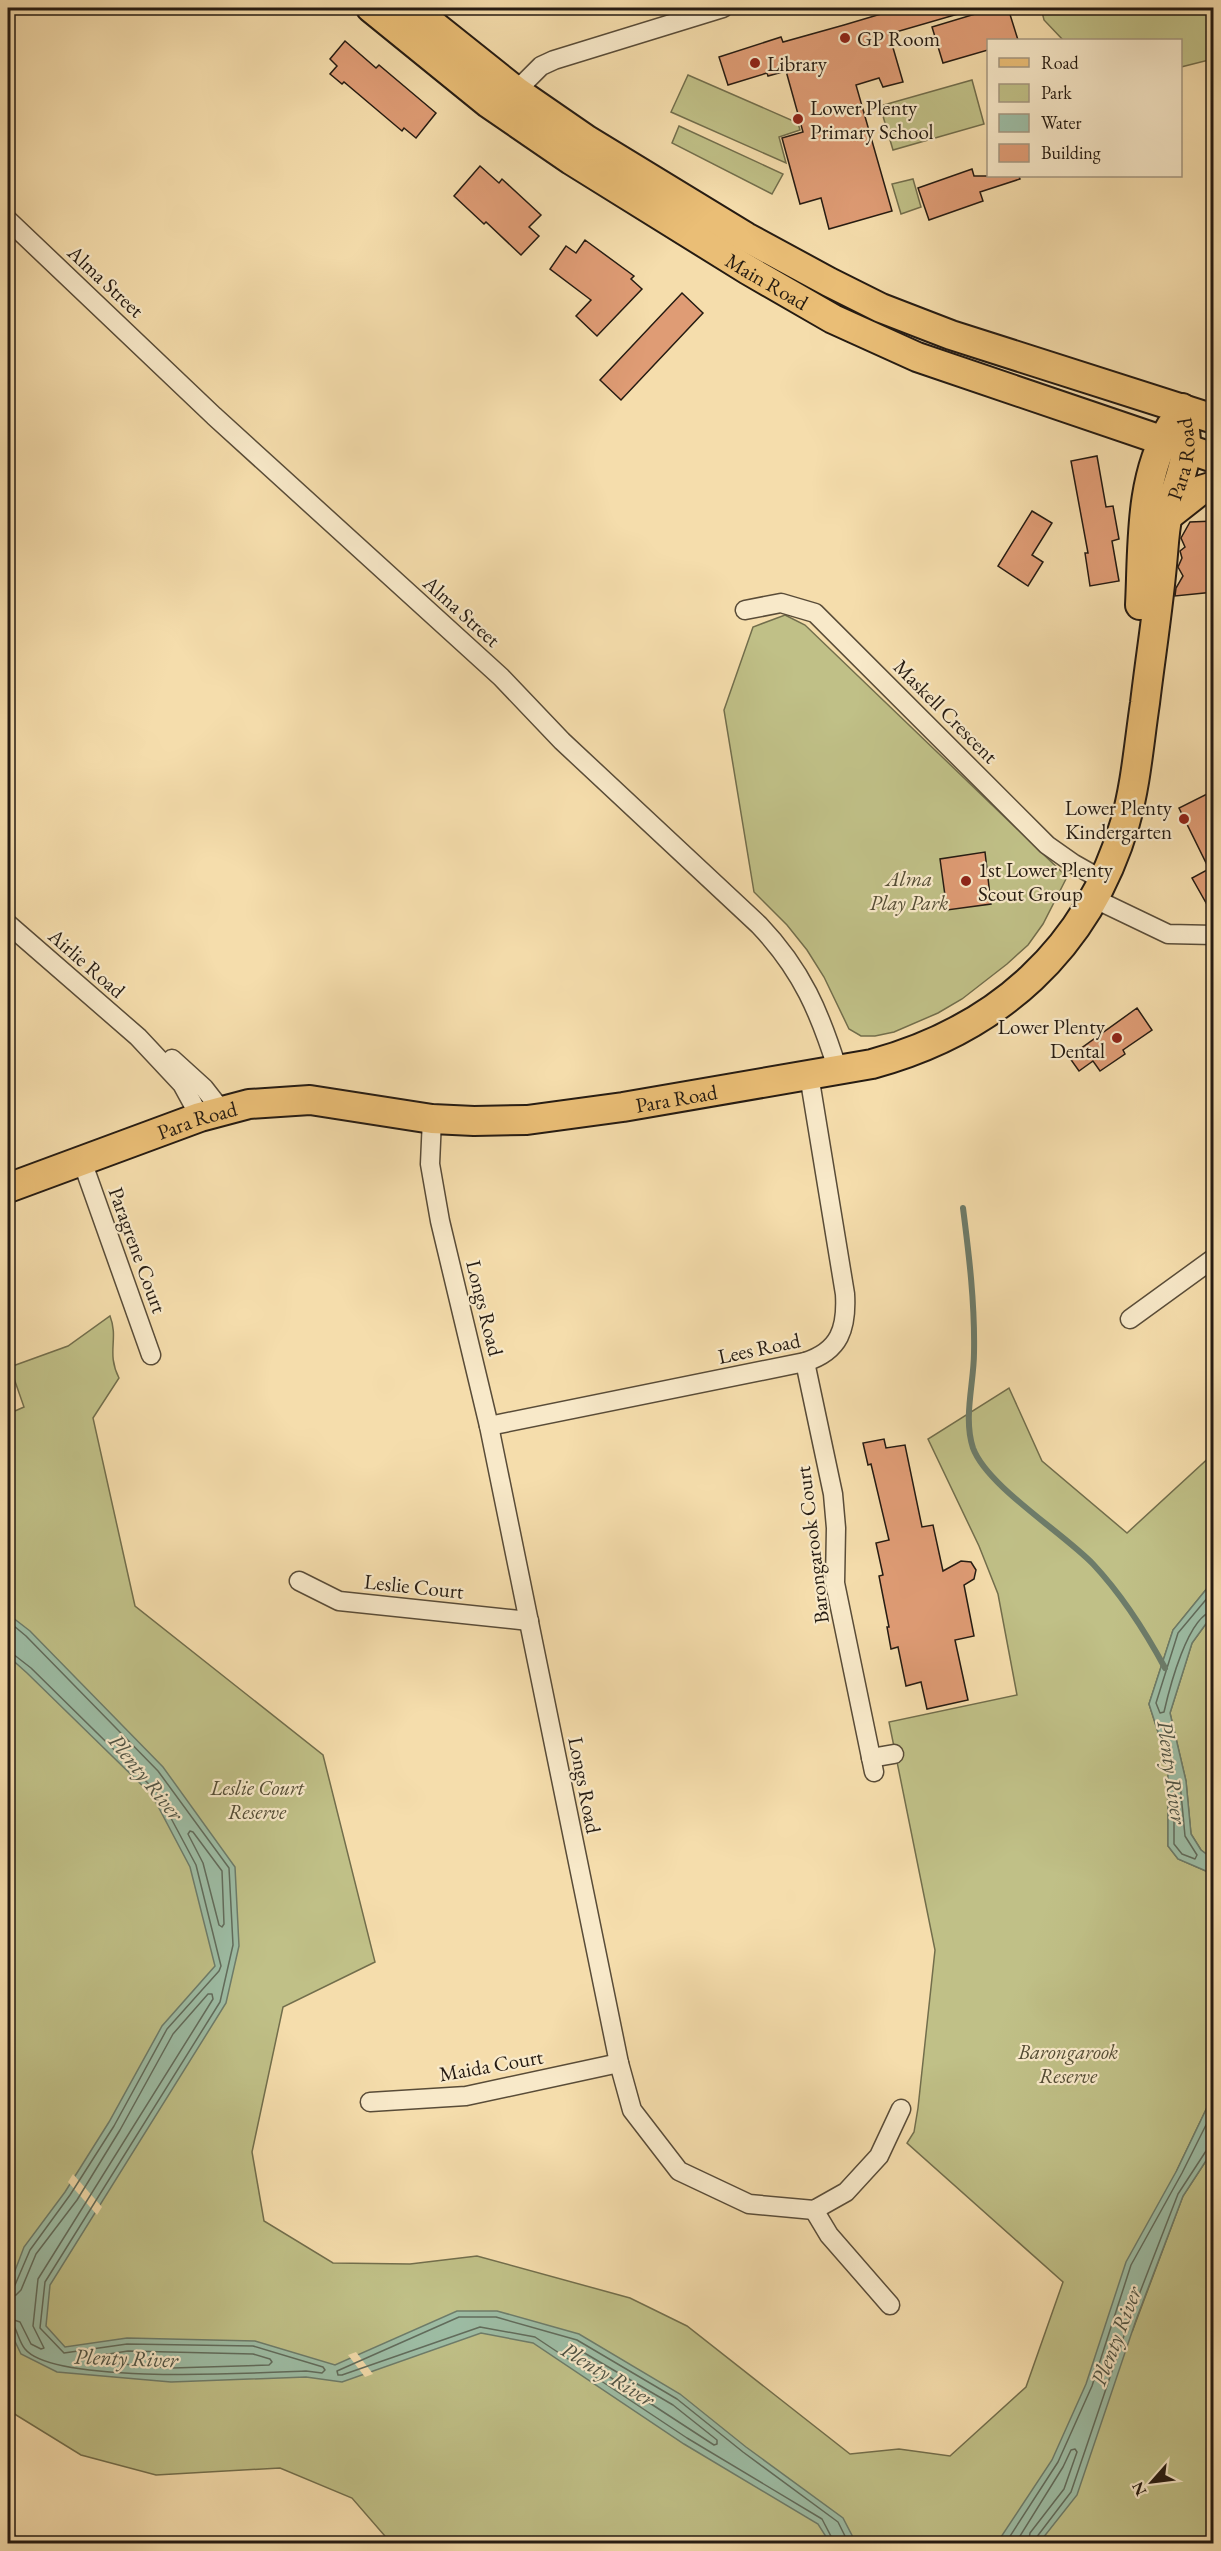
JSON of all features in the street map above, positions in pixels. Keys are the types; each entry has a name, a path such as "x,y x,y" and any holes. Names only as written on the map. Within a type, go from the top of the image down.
{"main road":[{"name":"Main Road","path":"371,8 488,103 571,160 748,270 833,319 917,357 1214,458"},
{"name":"Main Road","path":"412,8 516,92 587,140 746,237 881,308 1048,368 1214,419"},
{"name":"Para Road","path":"8,1188 211,1114 249,1104 310,1100 432,1119 474,1121 555,1117 872,1064 919,1050 984,1017 1023,986 1065,942 1099,890 1116,852 1130,802 1140,749 1158,621 1174,445 1182,408"},
{"name":"Para Road","path":"1145,703 1140,618 1143,526 1150,473 1174,445"},
{"path":"1168,516 1201,490 1214,486"}],"street":[{"path":"516,92 541,66 554,60 723,8"},
{"name":"Alma Street","path":"8,220 214,416 501,677 562,741 759,925 784,954 810,994 838,1071"},
{"name":"Maskell Crescent","path":"746,610 781,603 815,613 1047,845 1074,864 1099,890 1168,934 1213,939"},
{"name":"Airlie Road","path":"8,924 138,1037 211,1114"},
{"name":"Lees Road","path":"489,1426 806,1362 819,1357 833,1346 844,1323 846,1309 809,1075"},
{"name":"Longs Road","path":"432,1119 429,1152 435,1194 489,1426 619,2063 632,2110 679,2171 749,2204 814,2210"},
{"name":"Paragrene Court","path":"82,1161 152,1354"},
{"path":"1130,1319 1214,1258"},
{"name":"Barongarook Court","path":"806,1362 833,1494 836,1528 835,1583 873,1765 894,1754"},
{"name":"Leslie Court","path":"298,1581 339,1601 529,1621"},
{"name":"Maida Court","path":"370,2102 466,2096 619,2063"},
{"path":"890,2305 829,2235 814,2210 846,2192 879,2156 901,2109"}],"green space":[{"path":"1041,8 1213,8 1213,59 1182,67 1182,39 1062,39 1044,20"},
{"path":"688,75 798,123 800,130 779,137 786,163 671,112"},
{"path":"972,80 984,124 893,150 880,106"},
{"path":"679,126 783,174 772,194 672,143"},
{"path":"913,179 921,207 901,214 892,184"},
{"name":"Alma Play Park","path":"785,615 805,625 1067,877 1043,924 1028,945 1007,964 962,999 938,1013 894,1032 861,1036 849,1029 824,977 807,950 787,925 754,892 724,710 753,627"},
{"path":"110,1316 113,1332 113,1361 119,1378 93,1418 135,1606 323,1755 375,1962 283,2007 252,2152 264,2221 333,2263 410,2264 477,2256 630,2298 687,2326 850,2454 899,2449 950,2456 1026,2387 1063,2282 907,2143 914,2132 918,2108 935,1950 889,1722 1017,1695 998,1594 979,1546 928,1439 1009,1388 1042,1461 1127,1533 1213,1454 1213,1581 1173,1630 1149,1704 1168,1763 1168,1846 1178,1859 1213,1874 1213,2095 1177,2170 1132,2332 1183,2196 1213,2150 1213,2543 391,2543 352,2498 280,2468 156,2475 81,2455 8,2410 8,1414 24,1407 10,1367 68,1346"},
{"path":"1213,1614 1213,1859 1201,1850 1191,1834 1186,1781 1170,1713 1192,1643"}],"water":[{"name":"Plenty River","path":"1213,1581 1213,1614 1192,1643 1170,1713 1186,1781 1191,1834 1201,1850 1213,1859 1213,1874 1178,1859 1168,1846 1168,1763 1149,1704 1173,1630"},
{"name":"Plenty River","path":"8,1614 30,1631 163,1767 235,1867 239,1946 226,2003 50,2285 46,2326 65,2347 127,2338 255,2341 335,2365 457,2311 497,2311 579,2334 680,2394 746,2447 843,2518 856,2543 830,2543 818,2524 684,2444 533,2343 481,2333 342,2382 306,2377 171,2382 57,2372 21,2354 9,2329 8,2289 24,2247 65,2192 109,2122 162,2026 215,1966 190,1867 152,1795 8,1656"},
{"name":"Plenty River","path":"1213,2095 1213,2150 1183,2196 1136,2320 1077,2495 1039,2543 997,2543 1052,2460 1086,2384 1126,2262 1177,2170"}],"pier":[{"path":"73,2174 102,2207 97,2215 68,2182"},
{"path":"356,2352 373,2374 365,2377 348,2355"}],"building":[{"path":"890,8 964,8 965,12 889,34 903,82 883,87 879,78 856,85 892,211 829,229 821,198 800,204 782,138 803,132 786,71 768,76 767,73 728,85 719,57 781,37 783,42 844,25 891,11"},
{"path":"995,8 1008,8 1018,39 987,39 987,50 943,63 932,27"},
{"path":"345,41 376,68 379,65 436,113 416,138 404,128 402,131 344,82 342,84 330,74 337,66 330,59"},
{"path":"480,166 499,183 502,179 541,215 529,227 539,236 521,255 454,196"},
{"path":"972,169 974,176 1019,177 1020,179 980,192 983,201 929,220 918,188"},
{"path":"585,240 634,276 631,279 642,289 597,336 576,316 591,300 550,269 566,246 576,253"},
{"path":"682,293 703,313 621,400 600,380"},
{"path":"1097,456 1106,507 1113,506 1119,539 1112,541 1119,581 1090,586 1085,553 1088,553 1071,461"},
{"path":"1032,511 1052,523 1032,555 1043,562 1028,586 998,566"},
{"path":"1214,521 1214,592 1175,596 1176,588 1183,576 1178,567 1182,558 1180,551 1185,547 1181,538 1190,522"},
{"path":"1209,793 1214,803 1214,917 1192,878 1209,869 1179,808"},
{"name":"1st Lower Plenty Scout Group","path":"985,852 991,904 947,910 940,859"},
{"name":"Lower Plenty Dental","path":"1137,1008 1152,1030 1123,1050 1125,1054 1100,1071 1093,1061 1079,1071 1069,1057"},
{"path":"884,1439 886,1448 905,1445 922,1527 933,1525 943,1571 961,1561 971,1562 976,1570 974,1579 964,1585 974,1636 955,1640 968,1700 927,1709 921,1682 906,1686 898,1647 891,1649 879,1576 883,1575 876,1543 889,1540 871,1464 868,1465 863,1443"}],"waterway":[{"path":"963,1208 974,1316 974,1364 969,1413 973,1448 993,1478 1080,1551 1104,1576 1132,1614 1165,1668"}],"place":[{"name":"GP Room","path":"845,38"},
{"name":"Library","path":"755,63"},
{"name":"Lower Plenty Primary School","path":"798,119"},
{"name":"Lower Plenty Kindergarten","path":"1184,819"},
{"name":"1st Lower Plenty Scout Group","path":"966,881"},
{"name":"Lower Plenty Dental","path":"1117,1038"}],"park label":[{"name":"Leslie Court Reserve","path":"257,1799"},
{"name":"Barongarook Reserve","path":"1068,2063"}]}
